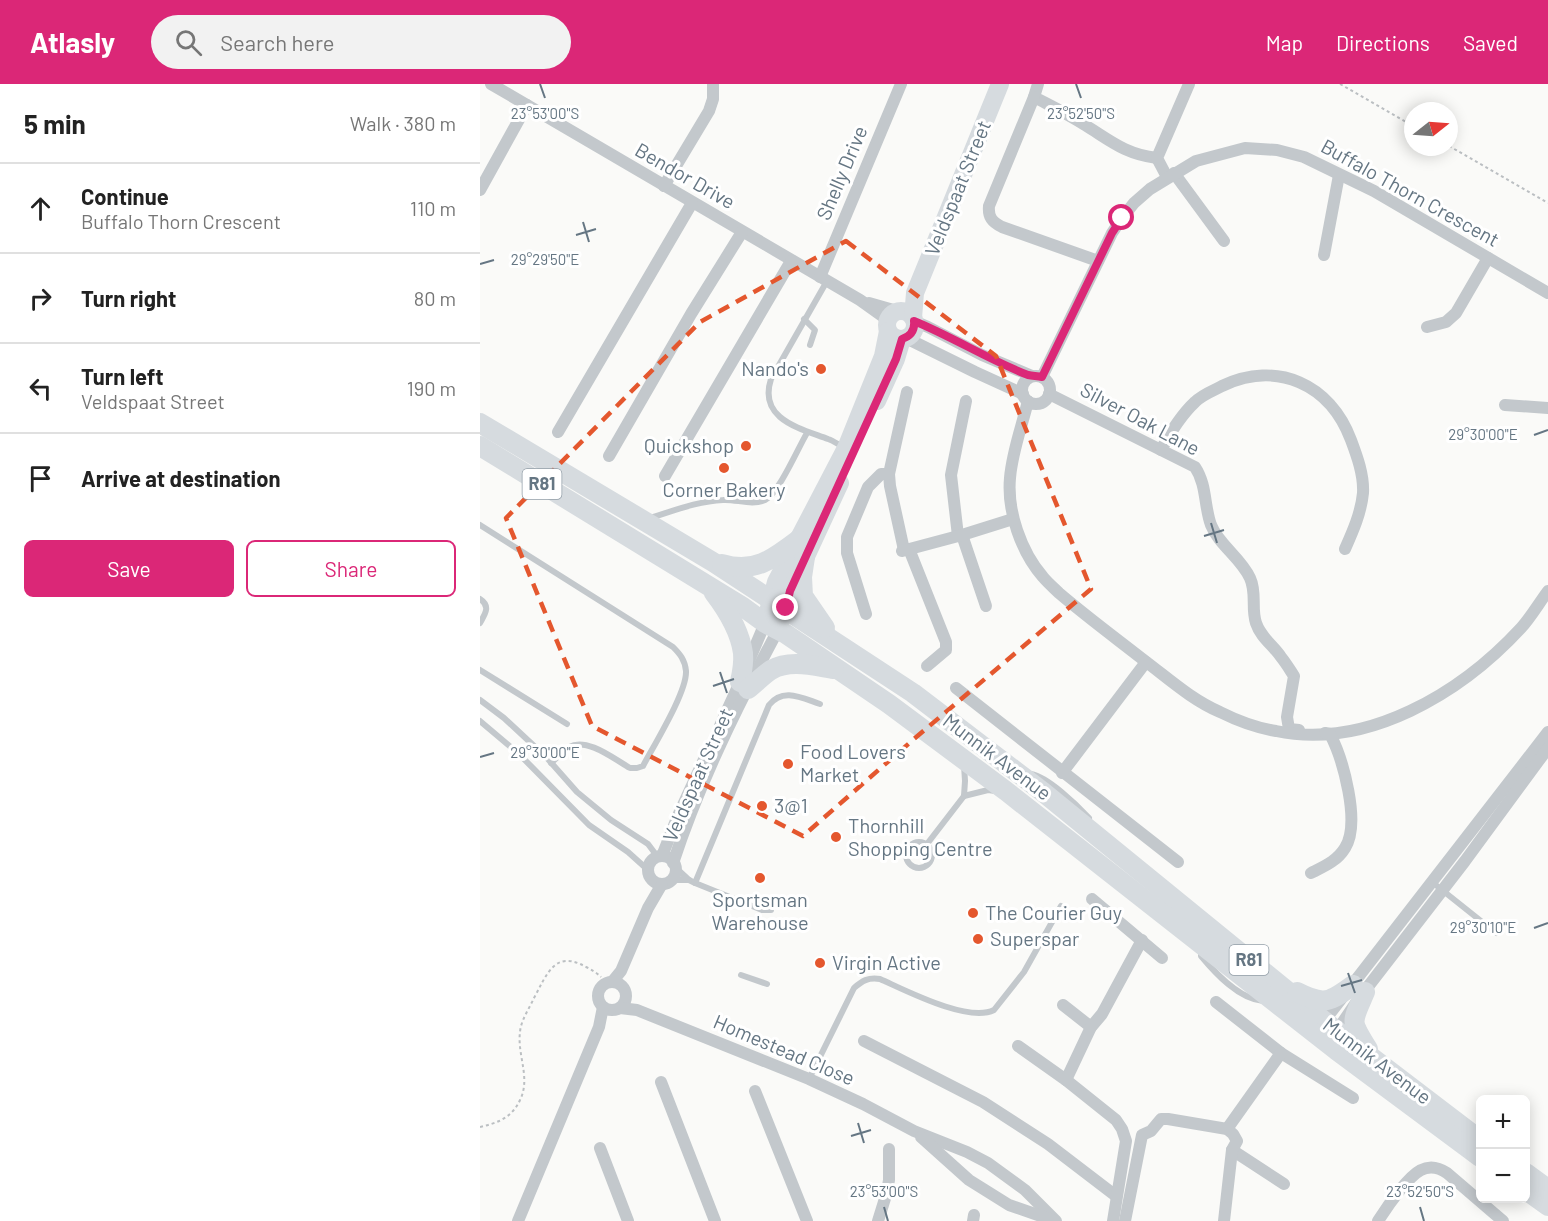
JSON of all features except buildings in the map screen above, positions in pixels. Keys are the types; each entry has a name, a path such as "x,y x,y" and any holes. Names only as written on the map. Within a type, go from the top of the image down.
{"main road":[{"name":"Munnik Avenue","path":"480,423 713,562 913,693 1022,775 1267,974 1326,1032 1476,1154"},
{"name":"Munnik Avenue","path":"480,446 772,627 786,633 889,704 1006,791 1276,1002 1373,1058 1476,1137"},
{"path":"713,562 747,568 802,549 803,596 832,639"},
{"path":"710,587 724,606 736,629 743,653 744,686 781,666 796,664 837,669"},
{"path":"1267,974 1300,994 1320,1001 1326,1001 1359,988 1354,1023 1359,1038 1373,1058"},
{"path":"1530,1176 1548,1189"},
{"path":"1530,1193 1548,1206"}],"street":[{"name":"Bendor Drive","path":"490,84 901,323"},
{"path":"664,186 709,111 713,99 713,84"},
{"name":"Shelly Drive","path":"824,279 901,84"},
{"name":"Veldspaat Street","path":"744,686 686,823 674,865 675,872 658,878 650,861 660,856 772,627 778,603 790,591 802,549 883,356 915,293 1000,84"},
{"path":"1038,84 989,206 990,218 1002,227 1098,261"},
{"path":"1157,158 1189,84"},
{"path":"1034,97 1084,124 1119,147 1141,156 1157,158 1224,241"},
{"path":"480,190 527,105"},
{"name":"Buffalo Thorn Crescent","path":"1037,377 1112,233 1134,203 1170,175 1196,161 1245,148 1277,150 1304,157 1374,191 1548,293"},
{"path":"1324,255 1339,175"},
{"path":"558,432 692,203"},
{"path":"609,456 691,314 742,232"},
{"path":"1427,327 1446,322 1456,313 1488,258"},
{"path":"665,476 791,261"},
{"path":"901,323 928,327 982,355 1045,379 1050,386 1049,394 1047,398 1036,404 975,372 901,323"},
{"name":"Veldspaat Street","path":"802,549 896,359 901,323"},
{"path":"1161,450 1172,429 1205,394 1249,376 1266,375 1302,383 1329,403 1339,416 1347,430 1361,470 1363,492 1359,517 1345,549"},
{"path":"1037,377 1025,381 1023,385 1026,398 1013,458 1009,497 1013,519 1031,560 1043,577 1079,610 1199,701 1218,712 1277,732 1305,734 1330,734 1386,721 1436,698 1462,681 1521,627 1548,591"},
{"path":"908,392 889,474 904,550 946,642 946,650 927,666"},
{"name":"Silver Oak Lane","path":"1049,394 1195,467 1202,479 1212,528 1245,568 1254,587 1254,615 1258,629 1263,638 1281,656 1294,676 1287,717 1289,729 1330,734"},
{"path":"966,400 951,475 960,536 986,606"},
{"path":"1505,405 1548,408"},
{"path":"866,614 847,553 847,537 868,487 881,474 889,474"},
{"path":"904,550 960,536 1013,519"},
{"path":"1062,773 1146,662"},
{"path":"956,688 1178,862"},
{"path":"1326,1032 1432,882 1548,732"},
{"path":"1311,873 1338,858 1347,847 1351,833 1350,803 1340,756 1330,734"},
{"path":"1359,988 1443,890 1548,748"},
{"path":"1466,838 1477,846"},
{"path":"660,856 670,859 674,865"},
{"path":"518,1221 599,1027 612,1008 625,1001 616,986 658,878"},
{"path":"1092,899 1162,958"},
{"path":"1066,1080 1091,1027 1102,1014 1142,940"},
{"path":"612,1008 598,1000 598,996 601,988 616,986"},
{"path":"616,986 637,1010"},
{"path":"1216,1002 1281,1053 1353,1098"},
{"path":"1063,1005 1091,1027"},
{"name":"Homestead Close","path":"612,1008 637,1010 808,1079 914,1131 968,1152 988,1163 1025,1190 1055,1221"},
{"path":"864,1041 909,1062 993,1108 1048,1144 1116,1196"},
{"path":"1018,1046 1066,1080 1116,1120 1122,1129 1126,1141 1113,1221"},
{"path":"1227,1129 1281,1053"},
{"path":"661,1083 715,1221"},
{"path":"754,1091 807,1221"},
{"path":"1125,1221 1142,1135 1151,1131 1161,1119 1227,1129 1233,1134 1237,1141 1233,1150 1224,1221"},
{"name":"Homestead Close","path":"914,1131 969,1180 1009,1205 1055,1221"},
{"path":"600,1148 628,1221"},
{"path":"878,1221 889,1180 889,1149"},
{"path":"1233,1150 1284,1184"},
{"path":"1378,1221 1414,1173 1426,1168 1441,1169 1447,1173 1503,1221"}],"lane":[{"path":"824,279 771,379 768,399 773,410 782,419 807,433 829,439 846,448"},
{"path":"804,319 815,330 810,345"},
{"path":"645,520 708,502 763,501 778,486 807,433"},
{"path":"480,525 673,646 683,657 686,672 684,689 643,766 630,768 592,746 582,744 571,746 551,763"},
{"path":"480,599 487,607 480,623"},
{"path":"480,670 567,724"},
{"path":"692,882 769,705 777,697 788,694 820,704"},
{"path":"480,700 504,718 551,763 577,792 611,820 648,844 660,856"},
{"path":"480,721 519,754 590,825 628,852 658,878 692,882 762,910 771,910"},
{"path":"927,844 964,796 965,781 962,759"},
{"path":"964,796 988,790 1006,791"},
{"path":"917,842 927,844 931,851 929,862 923,867 916,867 907,861 906,853 909,847 917,842"},
{"path":"674,865 692,882"},
{"path":"1432,882 1496,933"},
{"path":"808,1079 854,988 860,983 867,979 880,979 938,1004 989,1013 994,1010 1024,972 1061,906"},
{"path":"741,975 767,984"}],"path":[{"path":"1340,84 1404,121"},
{"path":"1458,151 1548,203"},
{"path":"480,1127 500,1122 508,1117 521,1100 525,1086 520,1031 524,1018 552,968 560,961 570,960 581,964 616,986"}],"highlighted area":[{"path":"846,241 996,356 1091,589 803,836 592,726 506,518 700,322"}],"place":[{"name":"Nando's","path":"821,369"},
{"name":"Quickshop","path":"746,446"},
{"name":"Corner Bakery","path":"724,468"},
{"name":"Food Lovers Market","path":"788,764"},
{"name":"3@1","path":"762,806"},
{"name":"Thornhill Shopping Centre","path":"836,837"},
{"name":"Sportsman Warehouse","path":"760,878"},
{"name":"The Courier Guy","path":"973,913"},
{"name":"Superspar","path":"978,939"},
{"name":"Virgin Active","path":"820,963"}],"route":[{"path":"786,608 790,591 896,359 902,339 912,334 914,321 982,355 1032,376 1042,377 1112,233 1122,218"}]}
